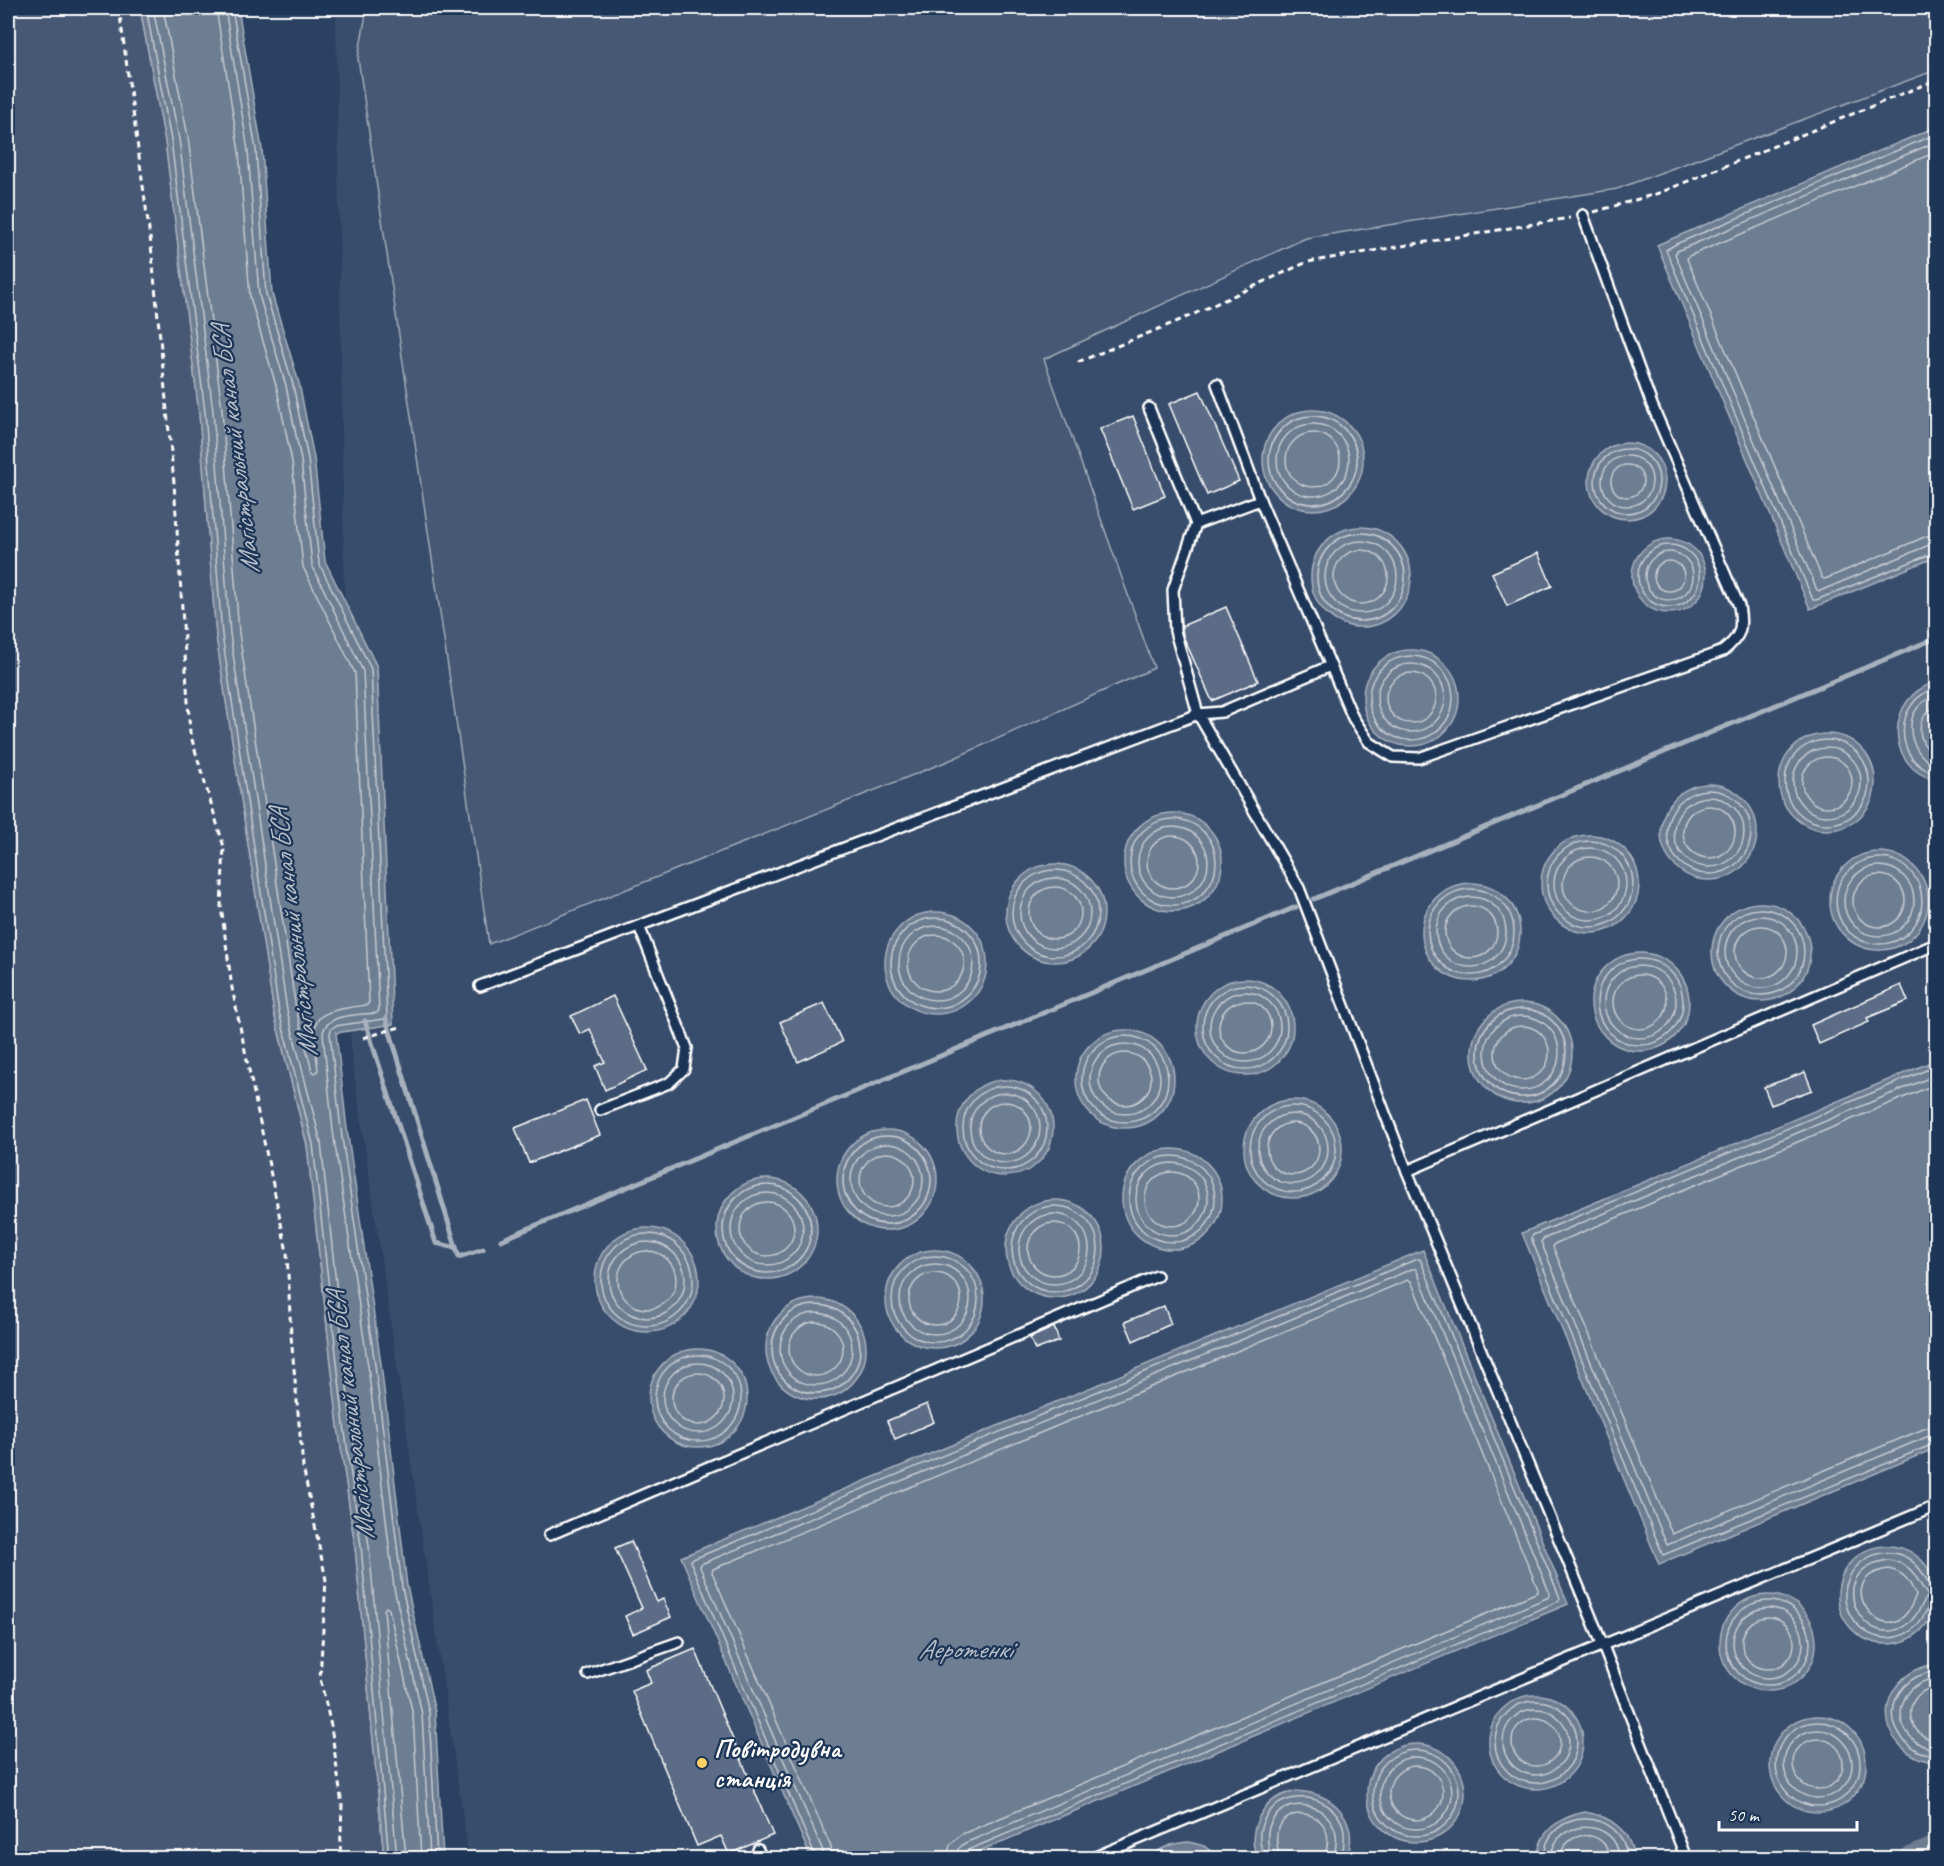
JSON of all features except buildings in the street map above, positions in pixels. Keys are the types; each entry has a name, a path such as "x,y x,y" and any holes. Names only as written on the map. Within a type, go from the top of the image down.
{"lane":[{"path":"1217,384 1260,500 1353,718 1369,742 1393,757 1419,758 1723,651 1737,639 1742,623 1739,606 1652,405 1583,216"},
{"path":"1149,408 1196,524 1173,590 1175,631 1198,714 1299,888 1407,1171 1603,1646 1686,1858"},
{"path":"1196,524 1260,500"},
{"path":"480,986 1198,714 1222,712 1330,666"},
{"path":"600,1110 669,1083 684,1069 687,1048 639,926"},
{"path":"1407,1171 1936,944"},
{"path":"549,1535 1157,1275"},
{"path":"1093,1858 1936,1506"},
{"path":"588,1674 679,1642"}],"path":[{"path":"119,8 151,245 174,483 190,733 224,847 221,906 232,988 286,1252 303,1467 326,1580 320,1678 331,1726 342,1805 340,1858"},
{"path":"1078,362 1183,319 1307,262 1583,216 1659,192 1936,80"},
{"path":"363,1038 400,1027"}],"shaded area":[{"path":"8,8 140,8 165,141 199,413 216,636 274,1013 307,1145 338,1426 355,1547 384,1858 8,1858"},
{"path":"336,8 1936,8 1936,1858 469,1858 351,1051"},
{"path":"367,8 1936,8 1936,70 1617,189 1306,238 1044,359 1154,668 948,761 489,944 358,58"}],"water":[{"name":"Магістральний канал БСА","path":"140,8 238,8 262,149 272,294 299,383 314,458 325,561 377,667 393,1024 336,1033 347,1129 381,1364 407,1586 435,1712 443,1858 384,1858 355,1547 338,1426 307,1145 274,1013 216,636 199,413 165,141"},
{"path":"1936,127 1936,557 1810,609 1657,245"},
{"path":"1313,410 1332,414 1348,425 1359,441 1363,460 1359,479 1348,495 1332,506 1313,510 1294,506 1278,495 1267,479 1263,460 1267,441 1278,425 1294,414"},
{"path":"1627,443 1642,446 1654,454 1662,466 1665,481 1662,496 1654,508 1642,516 1627,519 1612,516 1600,508 1592,496 1589,481 1592,466 1600,454 1612,446"},
{"path":"1361,527 1380,531 1396,542 1407,558 1411,577 1407,596 1396,612 1380,623 1361,627 1342,623 1326,612 1315,596 1311,577 1315,558 1326,542 1342,531"},
{"path":"1669,539 1690,545 1700,555 1706,576 1700,597 1690,607 1669,613 1648,607 1638,597 1632,576 1638,555 1648,545"},
{"path":"1411,650 1429,654 1445,664 1455,680 1459,698 1455,716 1445,732 1429,742 1411,746 1393,742 1377,732 1367,716 1363,698 1367,680 1377,664 1393,654"},
{"path":"1936,682 1936,780 1919,773 1907,762 1900,747 1897,732 1900,716 1907,702 1919,690"},
{"path":"1827,734 1845,738 1861,748 1871,764 1875,782 1871,800 1861,816 1845,826 1827,830 1809,826 1793,816 1783,800 1779,782 1783,764 1793,748 1809,738"},
{"path":"1709,784 1727,787 1743,798 1754,814 1757,832 1754,850 1743,866 1727,877 1709,880 1691,877 1675,866 1664,850 1661,832 1664,814 1675,798 1691,787"},
{"path":"1173,813 1192,817 1207,828 1218,843 1222,862 1218,881 1207,896 1192,907 1173,911 1154,907 1139,896 1128,881 1124,862 1128,843 1139,828 1154,817"},
{"path":"1580,835 1600,835 1625,849 1636,865 1639,884 1636,903 1625,919 1600,933 1580,933 1563,925 1549,911 1541,894 1541,874 1549,857 1563,843"},
{"path":"1879,852 1898,856 1914,866 1924,882 1928,901 1924,920 1914,936 1898,946 1879,950 1860,946 1844,936 1834,920 1830,901 1834,882 1844,866 1860,856"},
{"path":"1055,864 1074,868 1090,878 1100,894 1104,913 1100,932 1090,948 1074,958 1055,962 1036,958 1020,948 1010,932 1006,913 1010,894 1020,878 1036,868"},
{"path":"1471,883 1490,887 1505,898 1516,913 1520,932 1516,951 1505,966 1490,977 1471,981 1452,977 1437,966 1426,951 1422,932 1426,913 1437,898 1452,887"},
{"path":"1761,903 1780,907 1796,917 1806,933 1810,952 1806,971 1796,987 1780,997 1761,1001 1742,997 1726,987 1716,971 1712,952 1716,933 1726,917 1742,907"},
{"path":"936,912 955,916 972,927 983,944 987,963 983,982 972,999 955,1010 936,1014 917,1010 900,999 889,982 885,963 889,944 900,927 917,916"},
{"path":"1630,953 1650,953 1675,967 1686,983 1689,1002 1686,1021 1675,1037 1650,1051 1630,1051 1613,1043 1599,1029 1591,1012 1591,992 1599,975 1613,961"},
{"path":"1245,979 1263,982 1279,993 1290,1009 1293,1027 1290,1045 1279,1061 1263,1072 1245,1075 1227,1072 1211,1061 1200,1045 1197,1027 1200,1009 1211,993 1227,982"},
{"path":"1522,1003 1550,1011 1564,1025 1572,1053 1564,1081 1550,1095 1522,1103 1494,1095 1480,1081 1472,1053 1480,1025 1494,1011"},
{"path":"1125,1030 1144,1034 1160,1044 1170,1060 1174,1079 1170,1098 1160,1114 1144,1124 1125,1128 1106,1124 1090,1114 1080,1098 1076,1079 1080,1060 1090,1044 1106,1034"},
{"path":"1936,1060 1936,1448 1659,1564 1522,1233"},
{"path":"1005,1080 1023,1083 1039,1094 1050,1110 1053,1128 1050,1146 1039,1162 1023,1173 1005,1176 987,1173 971,1162 960,1146 957,1128 960,1110 971,1094 987,1083"},
{"path":"1293,1100 1312,1104 1327,1115 1338,1130 1342,1149 1338,1168 1327,1183 1312,1194 1293,1198 1274,1194 1259,1183 1248,1168 1244,1149 1248,1130 1259,1115 1274,1104"},
{"path":"887,1130 915,1138 929,1152 937,1180 929,1208 915,1222 887,1230 859,1222 845,1208 837,1180 845,1152 859,1138"},
{"path":"1172,1149 1191,1153 1207,1164 1218,1180 1222,1199 1218,1218 1207,1234 1191,1245 1172,1249 1153,1245 1137,1234 1126,1218 1122,1199 1126,1180 1137,1164 1153,1153"},
{"path":"767,1179 786,1183 802,1194 813,1210 817,1229 813,1248 802,1264 786,1275 767,1279 748,1275 732,1264 721,1248 717,1229 721,1210 732,1194 748,1183"},
{"path":"1055,1200 1074,1204 1089,1215 1100,1230 1104,1249 1100,1268 1089,1283 1074,1294 1055,1298 1036,1294 1021,1283 1010,1268 1006,1249 1010,1230 1021,1215 1036,1204"},
{"path":"647,1228 667,1232 676,1237 690,1251 695,1260 699,1280 695,1300 690,1309 676,1323 667,1328 647,1332 627,1328 618,1323 604,1309 599,1300 595,1280 599,1260 604,1251 618,1237 627,1232"},
{"path":"935,1250 954,1254 970,1264 980,1280 984,1299 980,1318 970,1334 954,1344 935,1348 916,1344 900,1334 890,1318 886,1299 890,1280 900,1264 916,1254"},
{"name":"Аеротенкі","path":"1423,1250 1568,1604 963,1858 811,1858 681,1557"},
{"path":"816,1299 835,1303 851,1314 862,1330 866,1349 862,1368 851,1384 835,1395 816,1399 797,1395 781,1384 770,1368 766,1349 770,1330 781,1314 797,1303"},
{"path":"698,1349 717,1353 733,1363 743,1379 747,1398 743,1417 733,1433 717,1443 698,1447 679,1443 663,1433 653,1417 649,1398 653,1379 663,1363 679,1353"},
{"path":"1887,1546 1906,1550 1921,1561 1932,1576 1936,1595 1932,1614 1921,1629 1906,1640 1887,1644 1868,1640 1853,1629 1842,1614 1838,1595 1842,1576 1853,1561 1868,1550"},
{"path":"1768,1595 1786,1598 1802,1609 1813,1625 1816,1643 1813,1661 1802,1677 1786,1688 1768,1691 1750,1688 1734,1677 1723,1661 1720,1643 1723,1625 1734,1609 1750,1598"},
{"path":"1936,1664 1936,1763 1914,1756 1899,1744 1890,1729 1887,1713 1890,1697 1900,1682 1915,1671"},
{"path":"1536,1695 1554,1699 1569,1709 1579,1724 1583,1742 1579,1760 1569,1775 1554,1785 1536,1789 1518,1785 1503,1775 1493,1760 1489,1742 1493,1724 1503,1709 1518,1699"},
{"path":"1818,1716 1836,1720 1852,1730 1862,1746 1866,1764 1862,1782 1852,1798 1836,1808 1818,1812 1800,1808 1784,1798 1774,1782 1770,1764 1774,1746 1784,1730 1800,1720"},
{"path":"1416,1744 1435,1748 1451,1758 1461,1774 1465,1793 1461,1812 1451,1828 1435,1838 1416,1842 1397,1838 1381,1828 1371,1812 1367,1793 1371,1774 1381,1758 1397,1748"},
{"path":"1296,1791 1322,1797 1341,1811 1350,1831 1347,1858 1258,1858 1253,1841 1260,1816 1265,1808 1278,1797"},
{"path":"1585,1812 1603,1817 1618,1826 1629,1840 1633,1858 1538,1858 1542,1840 1552,1827 1567,1817"},
{"path":"1189,1842 1204,1846 1220,1858 1149,1858 1168,1846"}],"waterway":[{"path":"1314,899 1936,638"},
{"path":"501,1240 1296,907"},
{"path":"386,1019 459,1257 483,1249"},
{"path":"365,1021 436,1243 456,1248"},
{"path":"1908,1858 1936,1846"}],"place":[{"name":"Повітродувна станція","path":"702,1763"}]}
